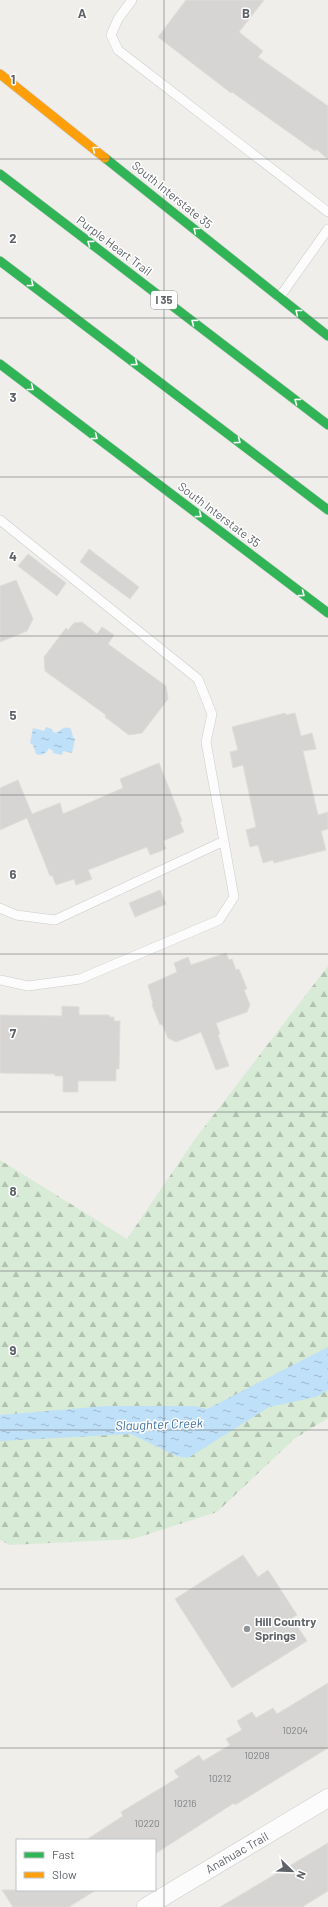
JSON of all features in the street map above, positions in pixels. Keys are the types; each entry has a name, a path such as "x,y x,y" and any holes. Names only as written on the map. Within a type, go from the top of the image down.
{"main road":[{"name":"South Interstate 35","path":"0,74 328,336"},
{"name":"Purple Heart Trail","path":"0,174 328,425"},
{"path":"0,260 328,510"},
{"name":"South Interstate 35","path":"0,364 328,613"}],"street":[{"name":"Anahuac Trail","path":"146,1907 328,1798"}],"lane":[{"path":"132,0 118,18 111,36 118,50 328,212"},
{"path":"280,298 328,230"},
{"path":"0,521 198,679 212,714 206,742 234,897 219,920 80,979 28,986 0,980"},
{"path":"0,908 16,915 55,920 224,841"}],"green space":[{"path":"328,966 328,1418 294,1439 217,1512 133,1539 10,1545 0,1540 0,1160 127,1239 195,1139"}],"water":[{"path":"46,727 52,729 53,732 56,733 65,728 71,729 75,739 72,753 63,751 62,755 53,753 53,751 49,748 44,754 36,754 33,745 30,743 33,728 44,731"},
{"name":"Slaughter Creek","path":"328,1347 328,1390 316,1397 269,1407 188,1458 176,1456 131,1434 0,1441 0,1415 106,1406 194,1406 207,1409"}],"building":[{"path":"186,0 264,0 239,32 263,51 258,57 328,106 328,159 316,149 315,151 232,92 231,93 158,37"},
{"path":"89,549 139,587 130,599 80,562"},
{"path":"28,554 66,583 57,596 18,566"},
{"path":"16,580 33,619 27,631 0,642 0,586"},
{"path":"82,622 97,634 102,627 114,635 108,644 166,686 168,699 142,733 129,735 105,717 106,715 45,671 44,657 66,628 68,630 74,623"},
{"path":"285,713 286,715 295,713 301,736 312,733 316,749 303,751 318,815 328,812 328,829 321,831 326,850 274,863 273,860 263,863 258,845 250,847 246,830 256,827 243,765 233,768 230,752 238,750 232,727"},
{"path":"159,763 182,821 180,822 184,832 163,841 166,849 150,855 147,847 88,870 92,879 76,885 74,879 56,885 52,875 50,876 27,818 0,830 0,788 18,780 32,814 60,803 63,814 123,788 120,779"},
{"path":"160,890 166,904 135,917 129,903"},
{"path":"226,953 229,960 232,959 236,970 239,969 247,989 244,990 250,1005 247,1012 216,1023 220,1034 218,1035 229,1066 216,1070 201,1032 176,1042 168,1038 162,1024 160,1025 152,1005 148,985 177,972 174,963 188,957 191,965"},
{"path":"62,1006 79,1007 79,1015 109,1015 110,1017 114,1017 114,1021 120,1021 119,1069 116,1069 116,1081 78,1081 78,1092 63,1092 63,1076 55,1076 55,1074 0,1073 0,1015 62,1016"},
{"name":"Hill Country Springs","path":"243,1555 258,1577 268,1570 297,1615 292,1618 307,1641 232,1688 175,1599"},
{"path":"328,1683 328,1748 235,1805 234,1803 156,1853 156,1839 88,1839 123,1816 121,1812 179,1777 174,1771 199,1755 203,1761 230,1745 226,1739 242,1730 237,1721 252,1712 256,1718 273,1708 277,1714"},
{"path":"328,1843 328,1891 302,1907 220,1907"},
{"path":"2,1890 94,1891 69,1907 13,1907"}],"traffic: fast":[{"path":"105,158 328,336"},
{"path":"0,174 328,425"},
{"path":"0,261 328,510"},
{"path":"0,364 328,613"}],"traffic: slow":[{"path":"0,74 105,158"}],"place":[{"name":"Hill Country Springs","path":"247,1629"}]}
